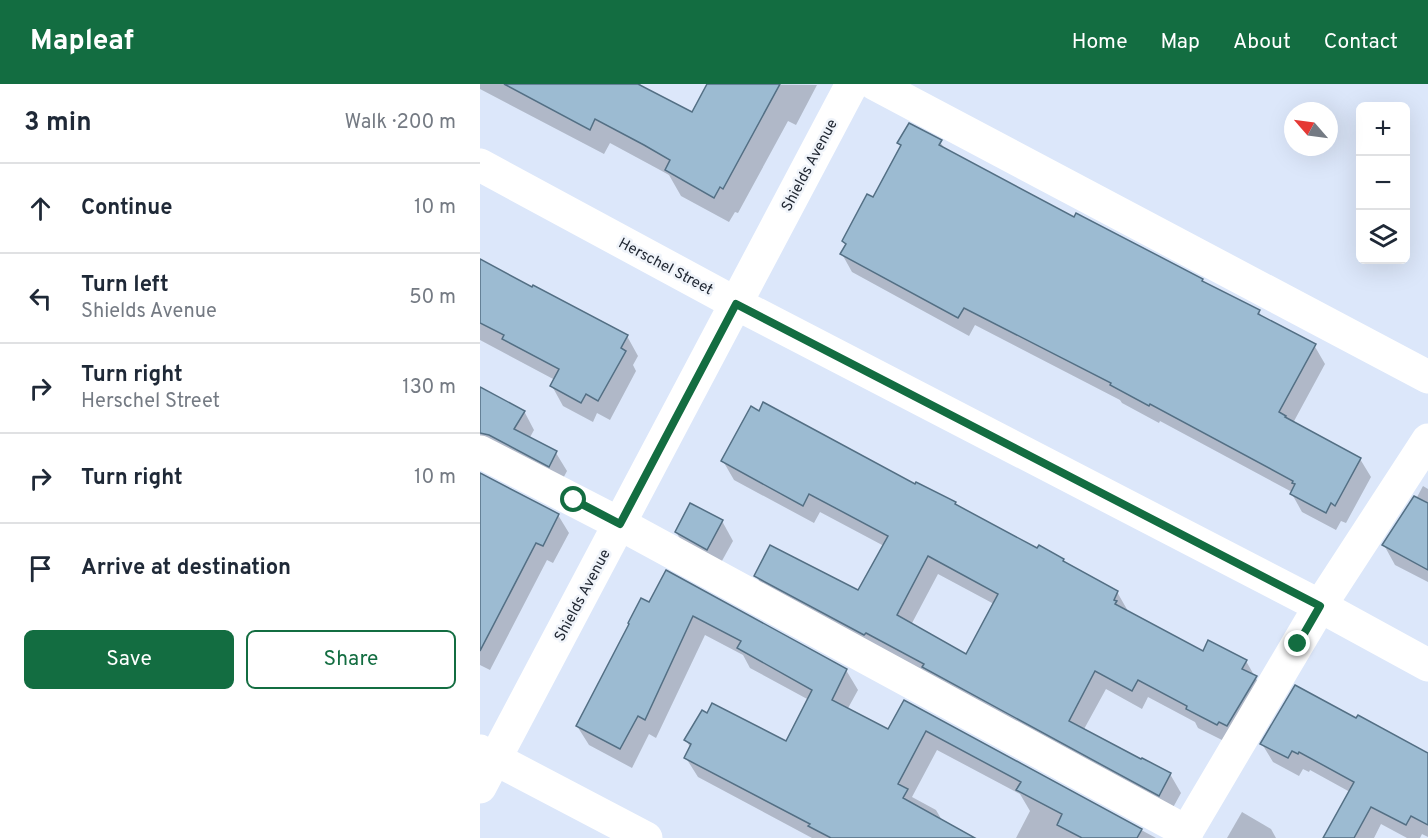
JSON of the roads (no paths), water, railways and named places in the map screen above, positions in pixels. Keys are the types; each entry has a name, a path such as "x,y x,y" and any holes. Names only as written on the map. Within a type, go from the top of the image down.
{"street":[{"name":"Shields Avenue","path":"485,765 620,524 852,84"},
{"path":"875,84 1428,377"},
{"name":"Herschel Street","path":"480,165 736,304 1320,606 1428,665"},
{"path":"480,452 620,524 1185,835 1320,606 1428,441"},
{"path":"485,765 646,838"}]}
